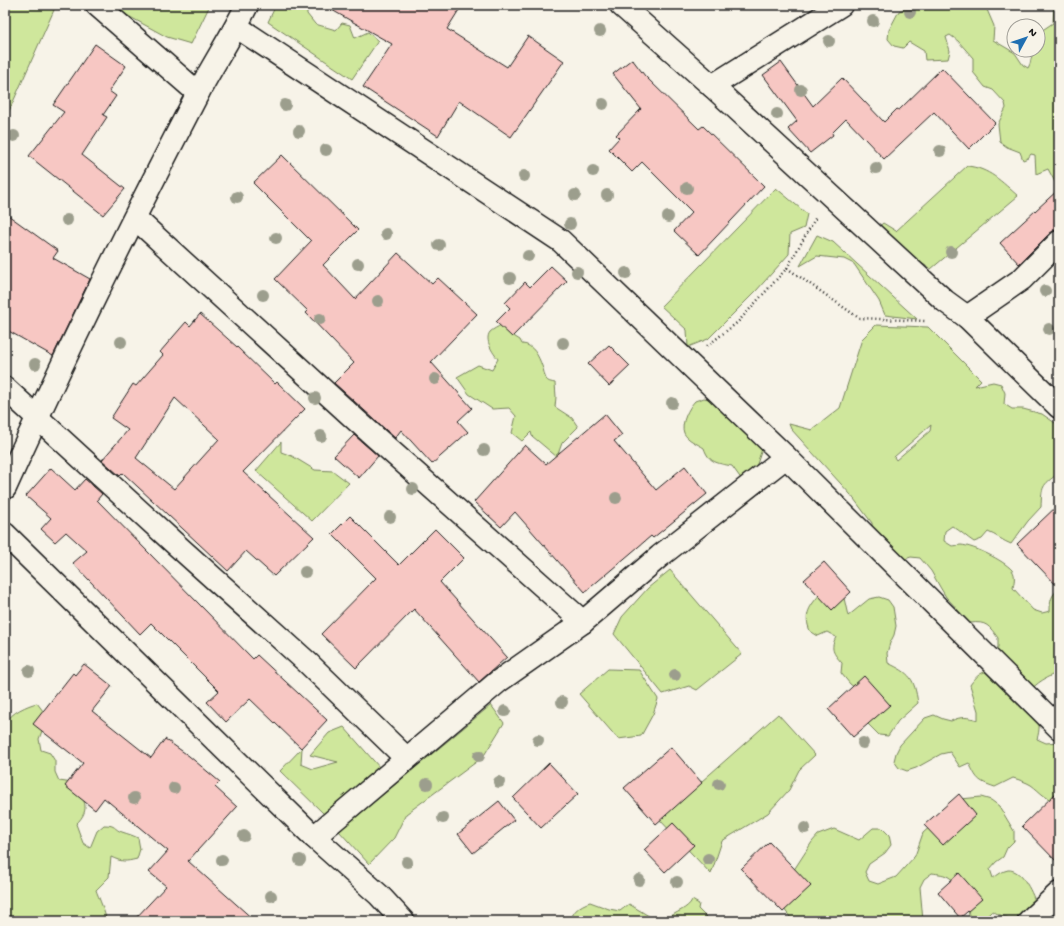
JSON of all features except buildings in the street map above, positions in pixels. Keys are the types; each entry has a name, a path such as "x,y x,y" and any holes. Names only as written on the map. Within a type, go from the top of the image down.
{"street":[{"path":"97,5 198,93"},
{"path":"5,488 37,417 135,218 198,93 237,27 247,5"},
{"path":"621,5 712,86 945,301 967,317 1059,407"},
{"path":"712,86 842,5"},
{"path":"237,27 561,241 786,457 1059,728"},
{"path":"135,218 356,420 583,622"},
{"path":"967,317 1022,279 1059,242"},
{"path":"5,388 308,663 406,758"},
{"path":"314,837 499,681 583,622 660,556 786,457"},
{"path":"5,534 314,837 379,895 403,921"},
{"path":"1029,921 1055,902"}],"path":[{"path":"687,362 738,322 787,268 829,194"},
{"path":"787,268 859,318 927,321 945,301"}],"green space":[{"path":"5,5 49,5 54,10 5,120"},
{"path":"108,5 210,5 191,44 167,37"},
{"path":"276,5 307,5 307,14 315,24 336,30 342,23 350,25 355,38 368,32 378,41 352,79 268,22"},
{"path":"910,5 985,5 994,26 993,40 1006,48 1006,58 1018,58 1023,65 1028,68 1031,58 1046,58 1046,28 1053,23 1054,5 1059,5 1059,87 1056,93 1059,99 1059,183 1055,182 1048,169 1036,174 1035,155 1031,154 1028,158 1023,160 1020,152 1007,147 1000,142 998,124 1006,108 1005,103 993,90 985,87 973,72 973,58 958,41 950,35 946,37 950,51 948,59 925,60 924,51 909,42 903,48 894,46 888,39 889,30 899,11 908,8"},
{"path":"967,166 975,167 995,176 1018,196 931,269 877,236 876,229 883,223 896,231"},
{"path":"776,188 807,214 804,228 790,234 789,254 756,291 708,339 688,347 687,330 661,306"},
{"path":"817,235 833,242 917,319 885,315 879,301 854,264 844,259 817,256 800,266"},
{"path":"501,325 520,340 522,344 529,346 535,352 541,362 546,379 555,383 555,407 572,418 578,427 562,443 557,457 532,436 531,432 522,441 512,433 516,416 509,408 492,409 469,394 457,377 478,365 492,370 498,359 490,346 488,335 491,331"},
{"path":"876,325 928,327 981,380 975,386 993,382 1001,384 1005,393 1004,404 1012,409 1023,409 1042,414 1058,425 1059,473 1046,484 1042,490 1041,507 1028,521 1011,544 988,532 982,539 974,542 952,526 945,531 944,541 952,546 967,546 980,551 1008,566 1014,574 1013,588 1033,610 1042,613 1050,611 1052,598 1059,589 1059,672 1042,680 1028,693 1036,710 1039,721 1039,732 1037,739 1046,743 1059,742 1059,801 1054,801 1047,798 1031,785 1013,778 995,787 984,783 978,779 969,763 960,767 950,752 941,754 916,768 907,771 899,768 894,761 900,745 925,718 934,715 951,721 958,718 971,718 978,720 978,711 970,685 980,674 986,671 994,670 994,655 998,647 998,638 987,625 970,623 946,597 931,571 920,558 911,557 902,560 872,533 872,523 851,495 791,429 789,424 812,430 840,408 862,339","holes":["931,425 930,431 896,460 894,457"]},
{"path":"704,398 714,400 762,449 756,467 742,480 732,466 714,462 708,457 704,448 690,440 684,433 683,425 690,407 695,401"},
{"path":"281,442 281,452 292,456 315,470 333,471 349,483 312,521 256,471"},
{"path":"670,570 742,654 697,690 689,686 663,694 614,634 622,617 648,588"},
{"path":"821,593 844,598 848,616 869,599 879,597 888,600 893,607 896,626 887,653 888,663 902,670 913,682 918,703 898,721 888,736 879,735 865,721 858,690 850,684 841,673 842,663 833,651 833,645 836,637 827,632 818,636 810,631 807,620 809,610"},
{"path":"608,669 639,670 658,699 653,714 641,736 618,739 579,694"},
{"path":"37,703 43,711 44,721 39,739 41,750 50,753 55,761 55,772 59,781 73,783 85,804 84,813 76,824 83,843 90,848 97,831 104,825 113,826 119,831 138,838 140,849 137,859 124,861 111,857 109,877 96,890 106,921 57,921 54,919 53,921 5,921 5,743 8,738 6,724 15,713"},
{"path":"491,705 504,723 483,757 406,814 394,838 369,864 339,831"},
{"path":"778,714 815,755 799,770 789,790 768,813 722,841 711,874 659,819"},
{"path":"344,727 380,768 324,814 280,771 302,748 301,764 313,769 338,762 310,755 329,733"},
{"path":"981,797 991,800 999,806 1014,831 1014,841 1007,848 1003,857 990,869 993,878 1008,870 1018,874 1027,884 1037,906 1021,917 1005,917 992,911 982,921 970,920 966,903 961,891 954,881 941,874 932,873 924,879 920,887 923,921 793,921 784,909 786,882 818,835 834,829 859,840 873,828 882,828 889,835 891,845 885,853 869,864 865,872 869,881 878,884 896,877 915,856 923,833 961,799"},
{"path":"692,900 699,904 698,909 708,919 713,921 667,921 667,919 688,906"},
{"path":"590,902 609,909 620,911 629,904 657,921 570,921 577,909"}]}
